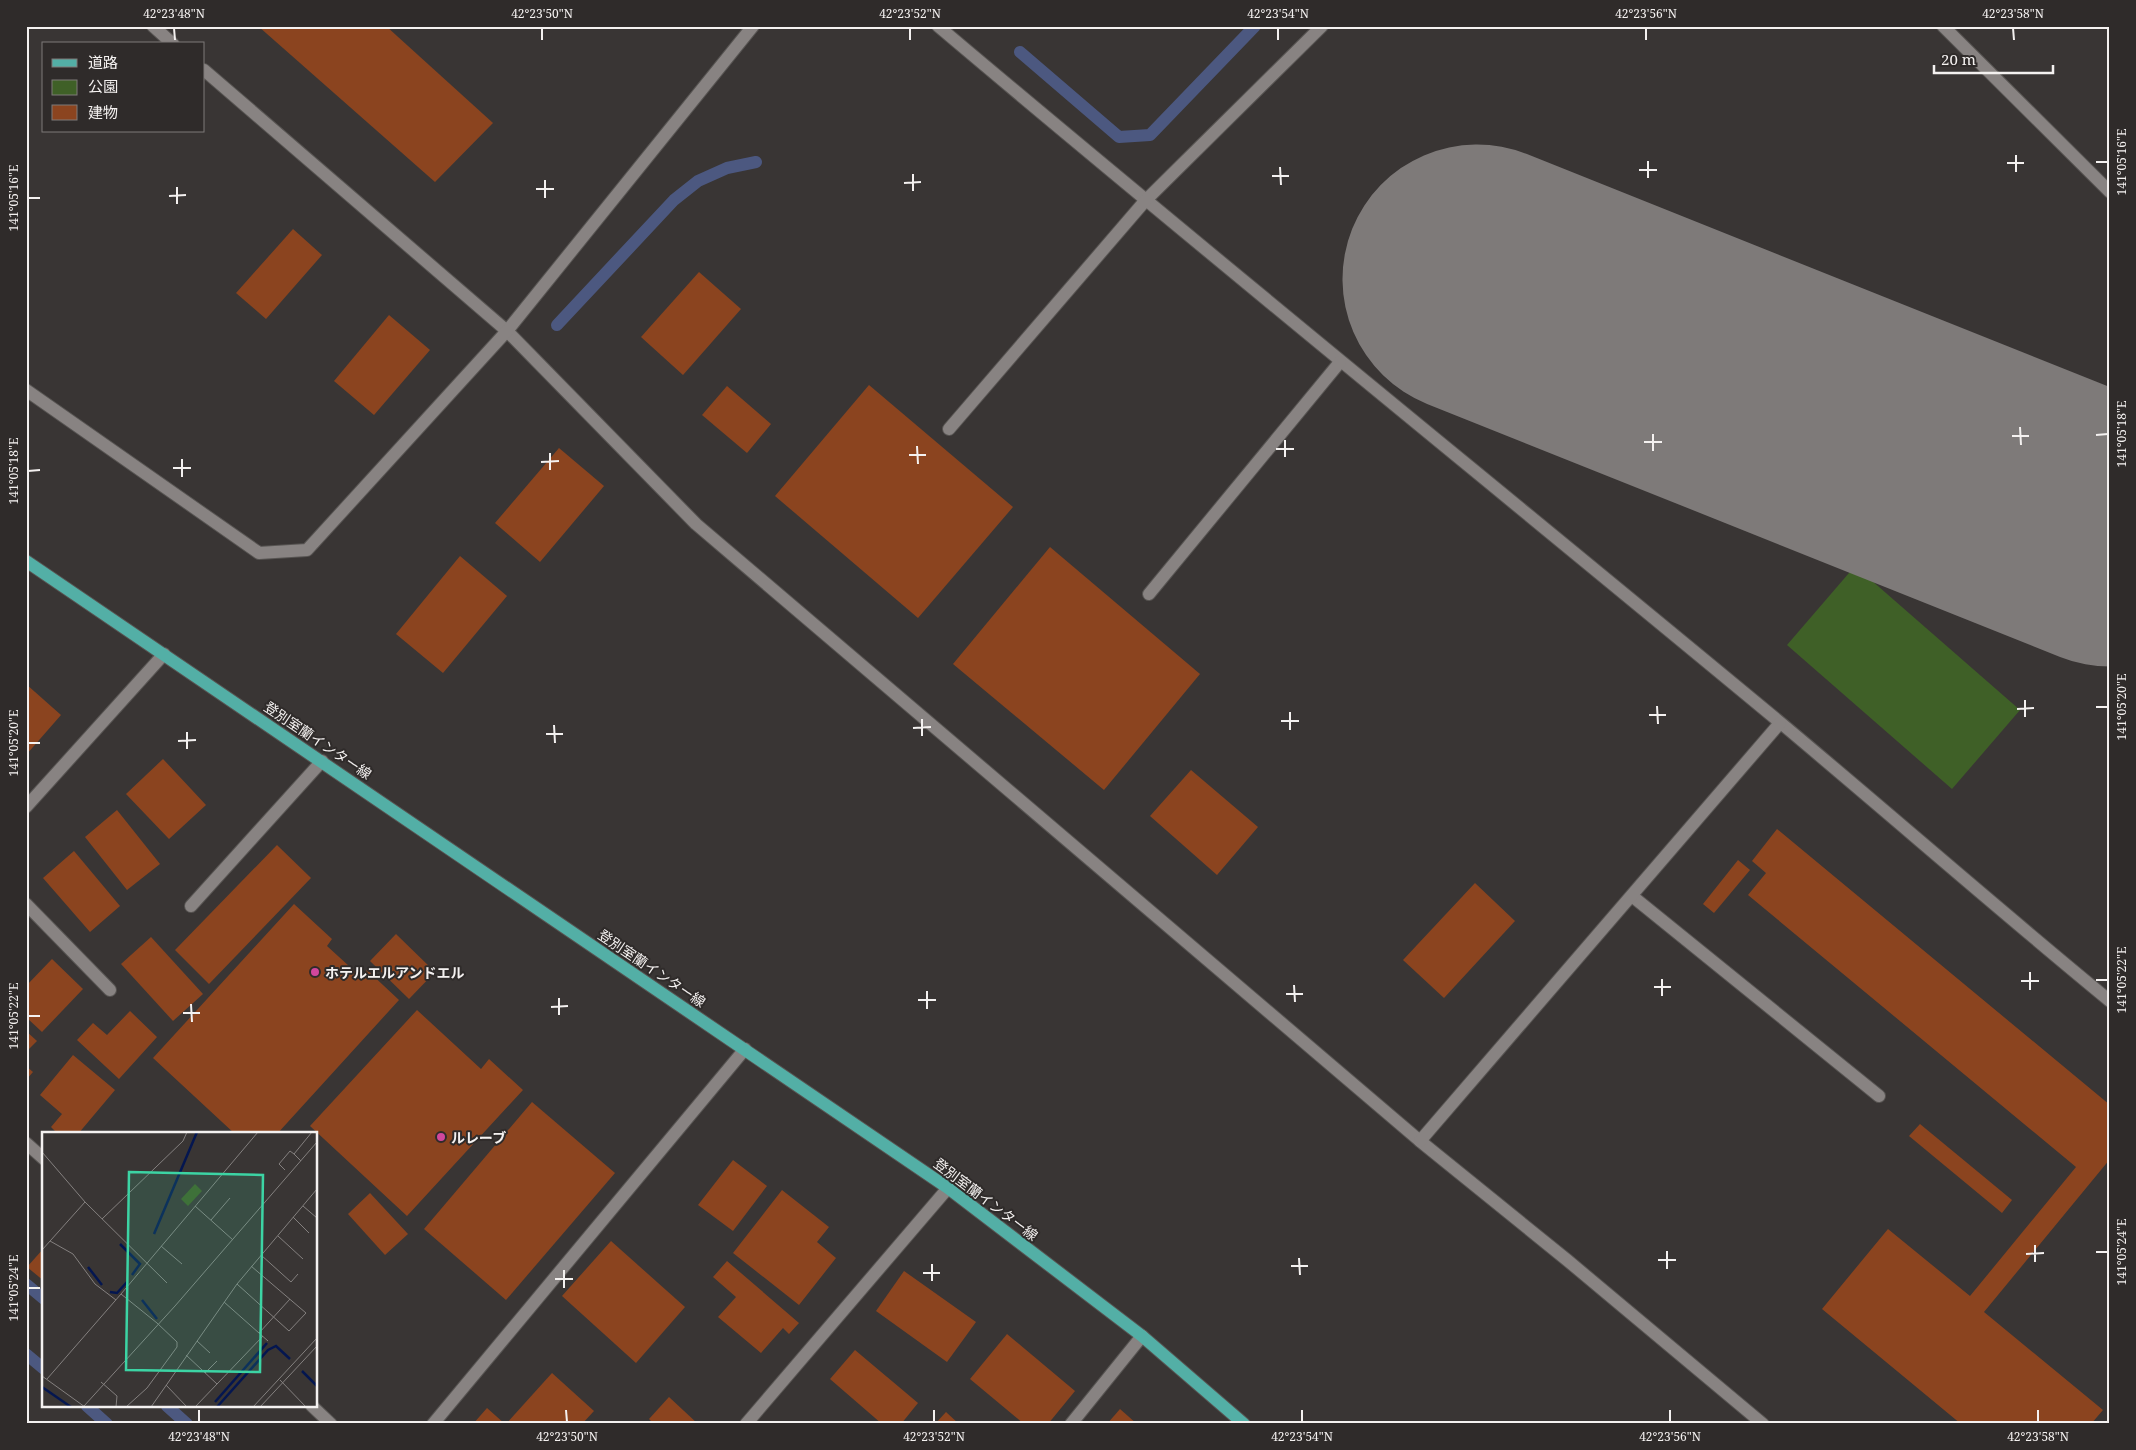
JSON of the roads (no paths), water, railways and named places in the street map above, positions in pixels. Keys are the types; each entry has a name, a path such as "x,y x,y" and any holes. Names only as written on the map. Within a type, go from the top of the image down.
{"main road":[{"name":"登別室蘭インター線","path":"26,561 948,1188 1142,1336 1244,1424"}],"street":[{"path":"153,26 171,42"},
{"path":"26,390 259,553 307,550 507,331 753,26"},
{"path":"938,26 1145,201 1780,723 2006,916 2110,1001"},
{"path":"949,429 1145,201 1322,26"},
{"path":"1943,26 2110,192"},
{"path":"205,71 507,331 696,524 1420,1142 1567,1260 1764,1424"},
{"path":"1149,594 1340,362"},
{"path":"26,806 164,654"},
{"path":"1420,1142 1780,723"},
{"path":"191,906 322,761"},
{"path":"1632,896 1879,1096"},
{"path":"26,904 110,990"},
{"path":"433,1424 745,1049"},
{"path":"26,1143 42,1157"},
{"path":"746,1424 948,1188"},
{"path":"1071,1424 1142,1336"},
{"path":"314,1408 331,1424"}],"waterway":[{"path":"1020,52 1119,137 1150,135 1255,26"},
{"path":"557,325 674,200 698,181 727,168 756,162"},
{"path":"26,1284 42,1297"},
{"path":"26,1354 42,1367"},
{"path":"89,1408 107,1424"},
{"path":"169,1408 187,1424"}],"place":[{"name":"ホテルエルアンドエル","path":"315,972"},
{"name":"ルレーブ","path":"441,1137"}]}
